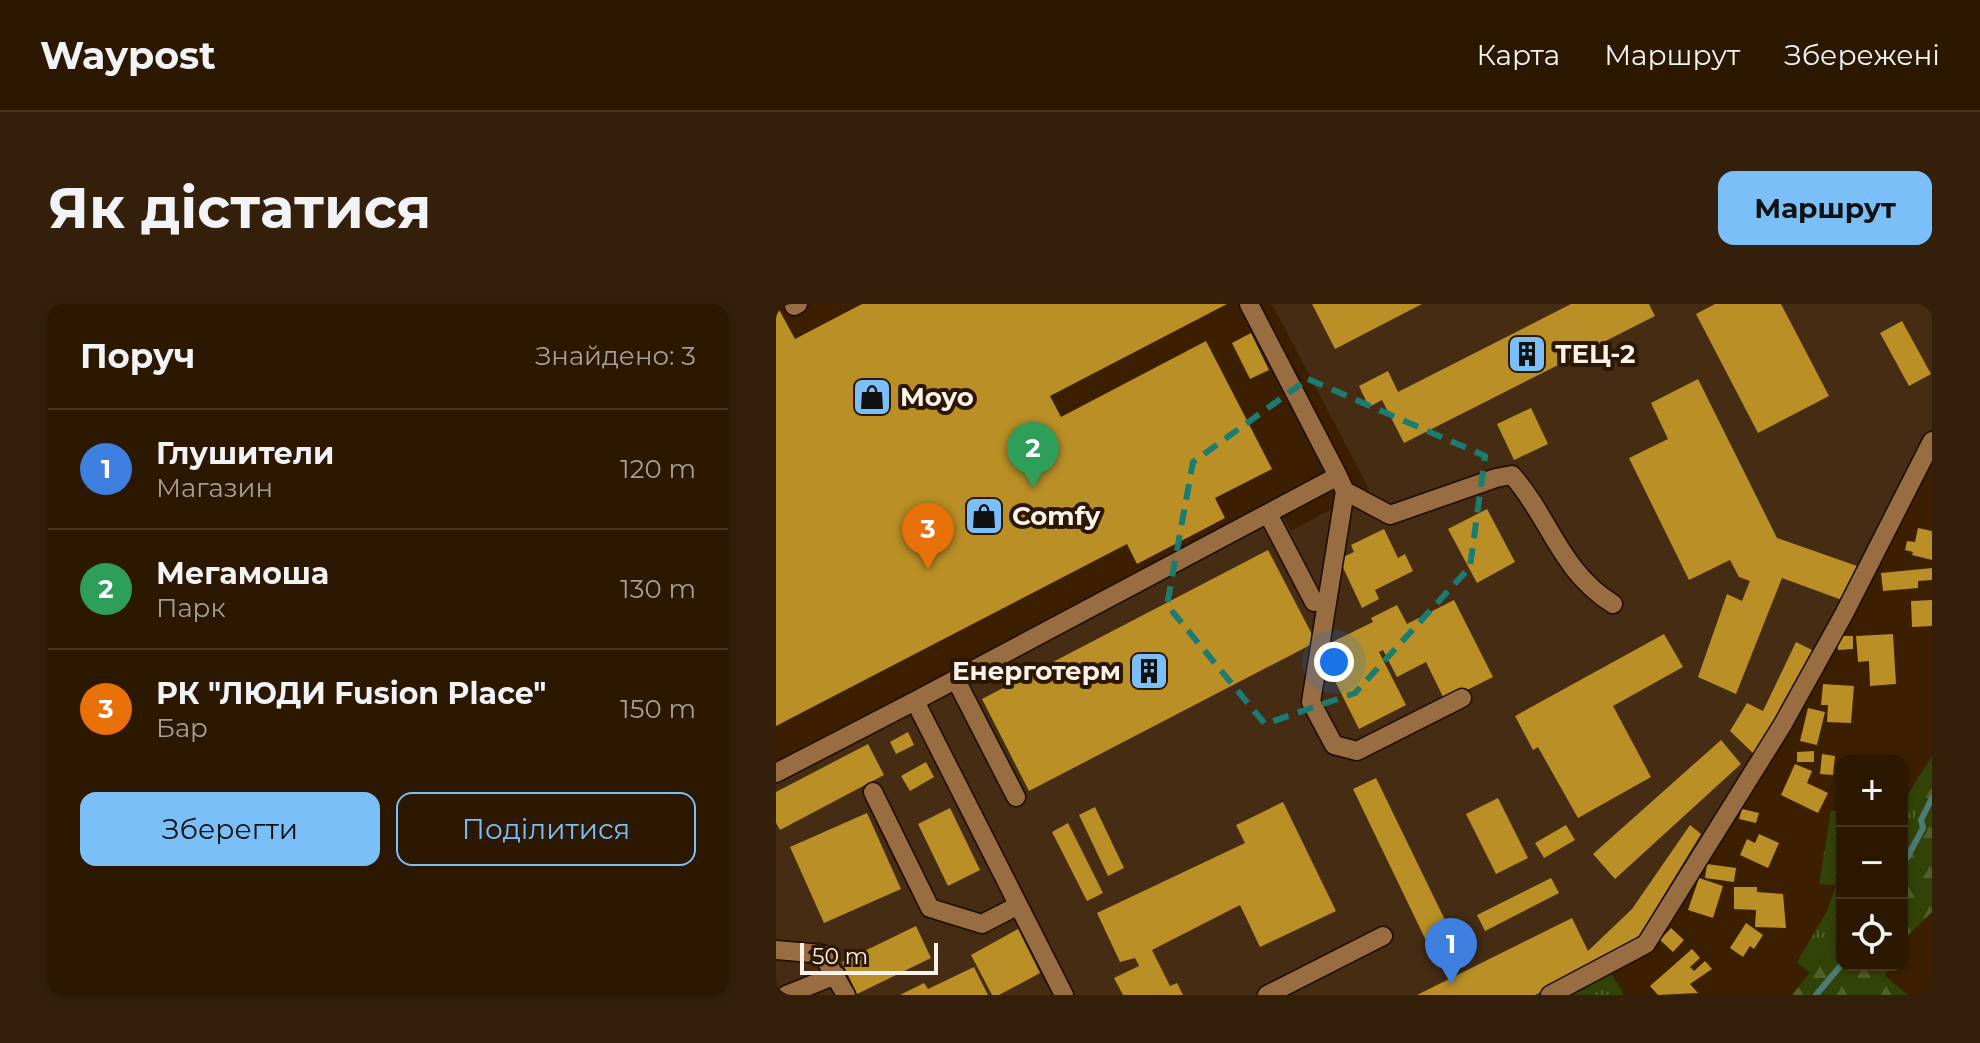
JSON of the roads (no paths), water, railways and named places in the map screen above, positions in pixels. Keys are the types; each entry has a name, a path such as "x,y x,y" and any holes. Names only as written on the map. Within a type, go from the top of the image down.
{"street":[{"path":"1249,304 1341,483 1390,515 1512,475 1527,491 1554,541 1592,591 1613,604"},
{"path":"1550,995 1646,944 1783,724 1844,614 1932,441"},
{"path":"776,773 1268,514 1341,483"},
{"path":"1341,483 1311,702 1334,745 1357,751 1462,698"},
{"path":"1268,514 1314,602"},
{"path":"956,680 1016,797"},
{"path":"915,701 1064,995"},
{"path":"873,792 930,908 982,924 1017,906"},
{"path":"1267,995 1383,936"},
{"path":"776,950 822,954 846,995"},
{"path":"786,995 836,975"}],"waterway":[{"path":"1908,856 1923,828 1921,820 1932,798"},
{"path":"1816,995 1836,971"}],"place":[{"name":"ТЕЦ-2","path":"1527,354"},
{"name":"Moyo","path":"872,397"},
{"name":"Мегамоша","path":"1033,488"},
{"name":"Comfy","path":"984,516"},
{"name":"РК \"ЛЮДИ Fusion Place\"","path":"928,569"},
{"name":"Енерготерм","path":"1149,671"},
{"name":"Глушители","path":"1451,984"}]}
